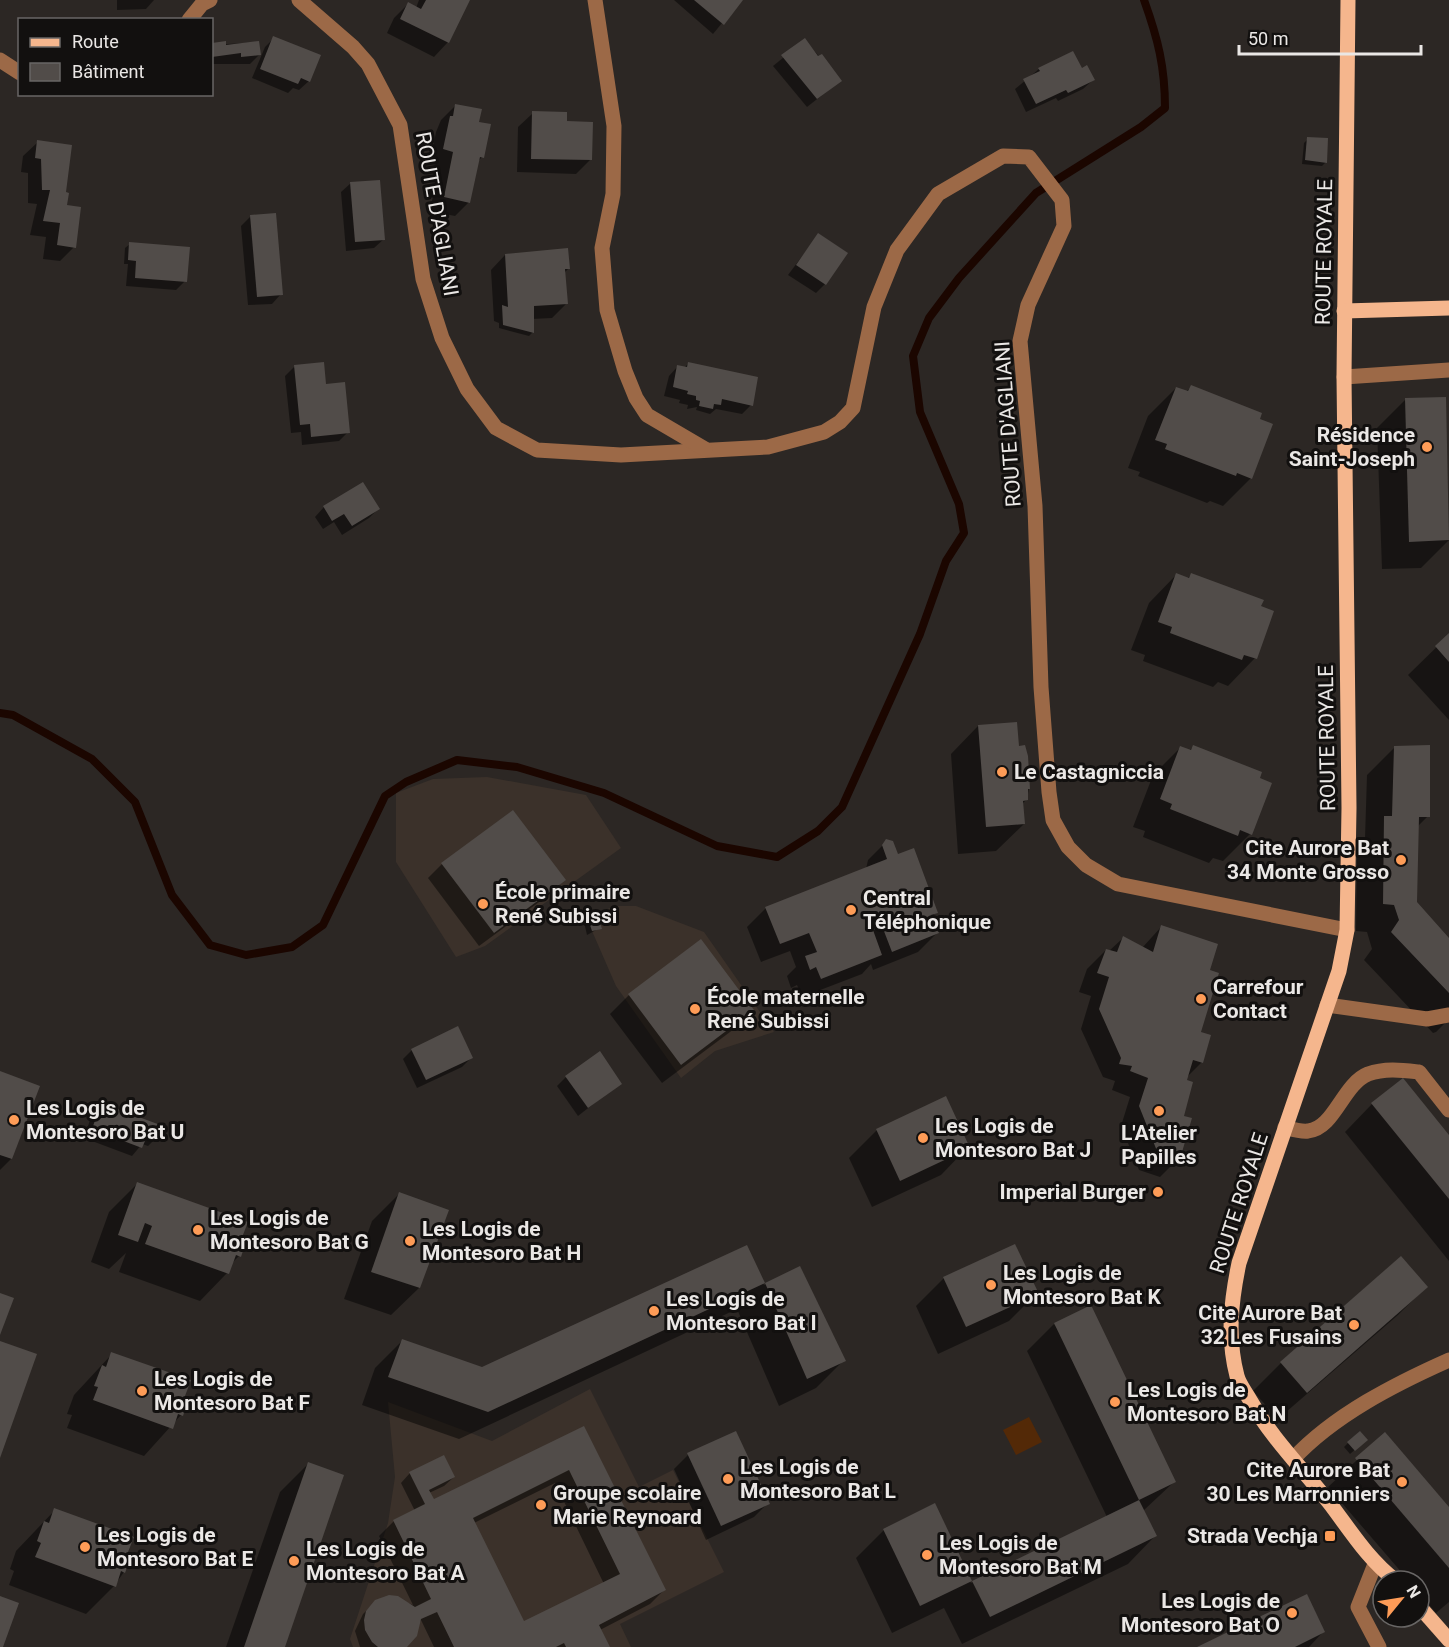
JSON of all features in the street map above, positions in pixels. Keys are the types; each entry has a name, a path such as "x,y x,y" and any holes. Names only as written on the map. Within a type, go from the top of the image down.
{"main road":[{"name":"ROUTE ROYALE","path":"1348,0 1344,311 1349,808 1347,930 1339,971 1239,1263 1231,1304 1237,1378 1259,1416 1381,1569"},
{"path":"1344,311 1449,308"},
{"path":"1431,1620 1449,1640"}],"street":[{"path":"191,18 202,4 210,0"},
{"name":"ROUTE D'AGLIANI","path":"298,0 368,64 400,125 410,176 423,279 442,338 467,389 496,428 537,450 621,455 768,447 824,432 840,422 853,408 873,307 897,250 938,194 1003,156 1029,157 1062,200 1064,226 1044,275 1028,305 1020,341 1035,506 1041,687 1053,820 1073,853 1086,865 1118,884 1347,930"},
{"path":"595,0 614,126 613,194 602,248 607,310 625,371 636,398 647,416 705,449"},
{"path":"0,60 18,72"},
{"path":"1344,377 1449,370"},
{"path":"1327,1005 1427,1019 1449,1015"},
{"path":"1285,1127 1310,1132 1326,1123 1344,1094 1366,1075 1392,1069 1419,1072 1449,1110"},
{"path":"1293,1459 1306,1445 1387,1389 1449,1360"},
{"path":"1375,1564 1358,1607 1379,1647"}],"shaded area":[{"name":"École primaire René Subissi","path":"487,777 586,795 621,848 485,946 456,957 396,862 396,793 433,779"},
{"name":"École maternelle René Subissi","path":"616,906 636,906 704,932 774,1032 715,1051 681,1078 616,986 592,931 587,916"},
{"name":"Groupe scolaire Marie Reynoard","path":"590,1389 639,1487 673,1470 724,1572 620,1624 631,1647 353,1647 350,1639 388,1523 395,1477 388,1402 492,1441"},
{"path":"1029,1417 1042,1442 1016,1455 1003,1430"}],"building":[{"path":"426,0 470,0 449,43 400,19 408,2 421,9"},
{"path":"694,0 743,0 724,25"},
{"path":"273,36 321,55 310,82 301,78 298,84 260,69"},
{"path":"805,38 818,56 822,54 842,81 817,99 781,55"},
{"path":"226,41 226,45 259,41 261,55 241,57 241,53 213,57 213,43"},
{"path":"1073,51 1082,68 1087,65 1095,80 1068,93 1066,90 1036,104 1023,79 1040,71 1038,68"},
{"path":"455,104 482,109 479,122 491,124 484,158 480,157 470,203 444,197 453,152 443,149"},
{"path":"532,111 567,112 567,121 593,122 592,160 531,159"},
{"path":"1307,137 1328,138 1327,163 1305,160"},
{"path":"37,140 72,145 66,192 69,193 67,205 81,207 76,248 57,245 60,223 43,221 50,190 42,190 41,159 35,158"},
{"path":"380,180 385,240 355,242 350,182"},
{"path":"276,213 283,295 257,297 250,215"},
{"path":"818,233 848,253 826,285 796,265"},
{"path":"129,242 190,247 187,282 135,278 136,261 128,260"},
{"path":"568,248 570,269 565,269 568,304 534,306 534,333 503,325 502,305 508,307 505,254"},
{"path":"324,362 326,384 345,382 350,433 311,437 310,424 300,425 294,365"},
{"path":"688,362 758,377 753,406 722,399 721,405 714,404 713,409 699,406 700,401 696,400 696,396 673,387 677,365 687,367"},
{"path":"1191,385 1262,413 1260,419 1273,424 1252,479 1237,473 1236,476 1165,449 1167,444 1155,440 1176,387 1188,391"},
{"name":"Résidence Saint-Joseph","path":"1446,397 1449,540 1409,542 1405,398"},
{"path":"363,482 380,509 352,526 344,514 332,521 323,506"},
{"path":"1176,573 1189,578 1191,573 1264,600 1261,606 1274,611 1257,659 1244,655 1242,660 1170,633 1172,627 1158,622"},
{"path":"1449,633 1449,662 1435,646"},
{"name":"Le Castagniccia","path":"1017,722 1019,746 1025,745 1028,756 1030,789 1028,789 1028,800 1023,801 1025,824 986,827 978,725"},
{"path":"1193,745 1262,772 1260,778 1272,783 1252,835 1240,830 1238,836 1170,809 1172,804 1160,799 1180,746 1191,750"},
{"name":"Cite Aurore Bat 34 Monte Grosso","path":"1430,745 1430,817 1419,817 1417,902 1449,938 1449,993 1391,932 1399,920 1394,905 1383,904 1384,816 1392,816 1394,746"},
{"path":"513,810 566,880 494,933 441,863"},
{"name":"Central Téléphonique","path":"886,839 893,841 898,854 914,848 938,913 931,915 939,933 892,952 882,926 873,930 882,955 821,979 816,967 810,970 805,956 817,952 809,933 780,944 765,907 887,859 882,845"},
{"path":"597,913 602,929 592,931 587,916"},
{"path":"1161,925 1218,944 1210,970 1219,973 1201,1032 1211,1035 1203,1063 1193,1060 1187,1080 1193,1082 1184,1116 1192,1118 1180,1159 1157,1151 1139,1106 1148,1078 1130,1071 1132,1066 1119,1064 1121,1058 1099,1009 1109,977 1097,973 1106,949 1117,952 1123,936 1153,952"},
{"path":"701,939 754,1010 681,1065 628,994"},
{"path":"458,1026 473,1058 426,1080 411,1049"},
{"path":"600,1051 622,1084 588,1108 565,1076"},
{"name":"Les Logis de Montesoro Bat U","path":"0,1071 40,1086 12,1159 0,1155"},
{"path":"1403,1078 1449,1135 1449,1199 1371,1103"},
{"name":"Les Logis de Montesoro Bat J","path":"946,1096 970,1148 900,1181 876,1129"},
{"path":"101,1103 163,1126 159,1138 148,1134 142,1148 92,1129"},
{"name":"Les Logis de Montesoro Bat G","path":"137,1182 248,1222 241,1240 246,1241 241,1257 236,1255 229,1274 145,1244 152,1226 145,1223 138,1242 118,1235"},
{"name":"Les Logis de Montesoro Bat H","path":"399,1192 449,1210 420,1288 371,1272"},
{"name":"Les Logis de Montesoro Bat K","path":"1015,1244 1039,1294 966,1327 943,1277"},
{"name":"Les Logis de Montesoro Bat I","path":"747,1245 765,1283 488,1412 388,1377 402,1339 482,1367"},
{"name":"Cite Aurore Bat 32 Les Fusains","path":"1401,1256 1428,1287 1307,1393 1280,1362"},
{"name":"Les Logis de Montesoro Bat I","path":"800,1266 846,1361 807,1379 765,1283"},
{"path":"0,1293 14,1298 0,1335"},
{"name":"Les Logis de Montesoro Bat N","path":"1091,1305 1176,1482 1139,1500 1054,1323"},
{"path":"0,1341 37,1354 0,1458"},
{"name":"Les Logis de Montesoro Bat F","path":"111,1352 191,1380 185,1396 189,1397 183,1416 178,1414 173,1429 93,1400 98,1387 94,1386 102,1365 106,1367"},
{"path":"584,1426 666,1590 599,1625 610,1647 566,1647 564,1643 556,1647 454,1647 437,1612 421,1619 417,1636 407,1647 378,1647 365,1630 364,1620 366,1611 375,1600 389,1595 398,1596 415,1607 431,1599 393,1520 425,1504 409,1472 444,1455 455,1477 429,1490 434,1499","holes":["569,1470 620,1574 524,1621 473,1518"]},
{"name":"Les Logis de Montesoro Bat L","path":"736,1431 770,1504 721,1526 687,1453"},
{"path":"1360,1431 1368,1440 1355,1451 1347,1442"},
{"name":"Cite Aurore Bat 30 Les Marronniers","path":"1385,1432 1449,1507 1449,1568 1355,1458"},
{"name":"Les Logis de Montesoro Bat A","path":"308,1462 344,1475 285,1647 244,1647"},
{"path":"1139,1500 1157,1536 990,1617 972,1581"},
{"name":"Les Logis de Montesoro Bat M","path":"935,1503 972,1581 920,1606 883,1529"},
{"name":"Les Logis de Montesoro Bat E","path":"54,1508 134,1537 128,1552 132,1553 125,1573 121,1571 116,1587 35,1557 41,1543 37,1541 44,1521 49,1523"},
{"name":"Les Logis de Montesoro Bat O","path":"1307,1594 1325,1632 1295,1647 1197,1647"},
{"path":"0,1596 19,1603 3,1647 0,1647"}],"waterway":[{"path":"0,713 13,715 92,759 135,802 172,895 210,945 246,955 292,947 323,925 385,796 406,782 457,760 517,767 604,793 717,846 777,857 818,831 842,807 920,634 946,561 964,533 959,504 920,412 913,356 929,318 959,278 1036,193 1141,127 1165,108 1160,53 1144,0"}],"place":[{"name":"Résidence Saint-Joseph","path":"1427,447"},
{"name":"Le Castagniccia","path":"1002,772"},
{"name":"Cite Aurore Bat 34 Monte Grosso","path":"1401,860"},
{"name":"École primaire René Subissi","path":"483,904"},
{"name":"Central Téléphonique","path":"851,910"},
{"name":"Carrefour Contact","path":"1201,999"},
{"name":"École maternelle René Subissi","path":"695,1009"},
{"name":"L'Atelier Papilles","path":"1159,1111"},
{"name":"Les Logis de Montesoro Bat U","path":"14,1120"},
{"name":"Les Logis de Montesoro Bat J","path":"923,1138"},
{"name":"Imperial Burger","path":"1158,1192"},
{"name":"Les Logis de Montesoro Bat G","path":"198,1230"},
{"name":"Les Logis de Montesoro Bat H","path":"410,1241"},
{"name":"Les Logis de Montesoro Bat K","path":"991,1285"},
{"name":"Les Logis de Montesoro Bat I","path":"654,1311"},
{"name":"Cite Aurore Bat 32 Les Fusains","path":"1354,1325"},
{"name":"Les Logis de Montesoro Bat F","path":"142,1391"},
{"name":"Les Logis de Montesoro Bat N","path":"1115,1402"},
{"name":"Les Logis de Montesoro Bat L","path":"728,1479"},
{"name":"Cite Aurore Bat 30 Les Marronniers","path":"1402,1482"},
{"name":"Groupe scolaire Marie Reynoard","path":"541,1505"},
{"name":"Strada Vechja","path":"1330,1536"},
{"name":"Les Logis de Montesoro Bat E","path":"85,1547"},
{"name":"Les Logis de Montesoro Bat M","path":"927,1555"},
{"name":"Les Logis de Montesoro Bat A","path":"294,1561"},
{"name":"Les Logis de Montesoro Bat O","path":"1292,1613"}]}
